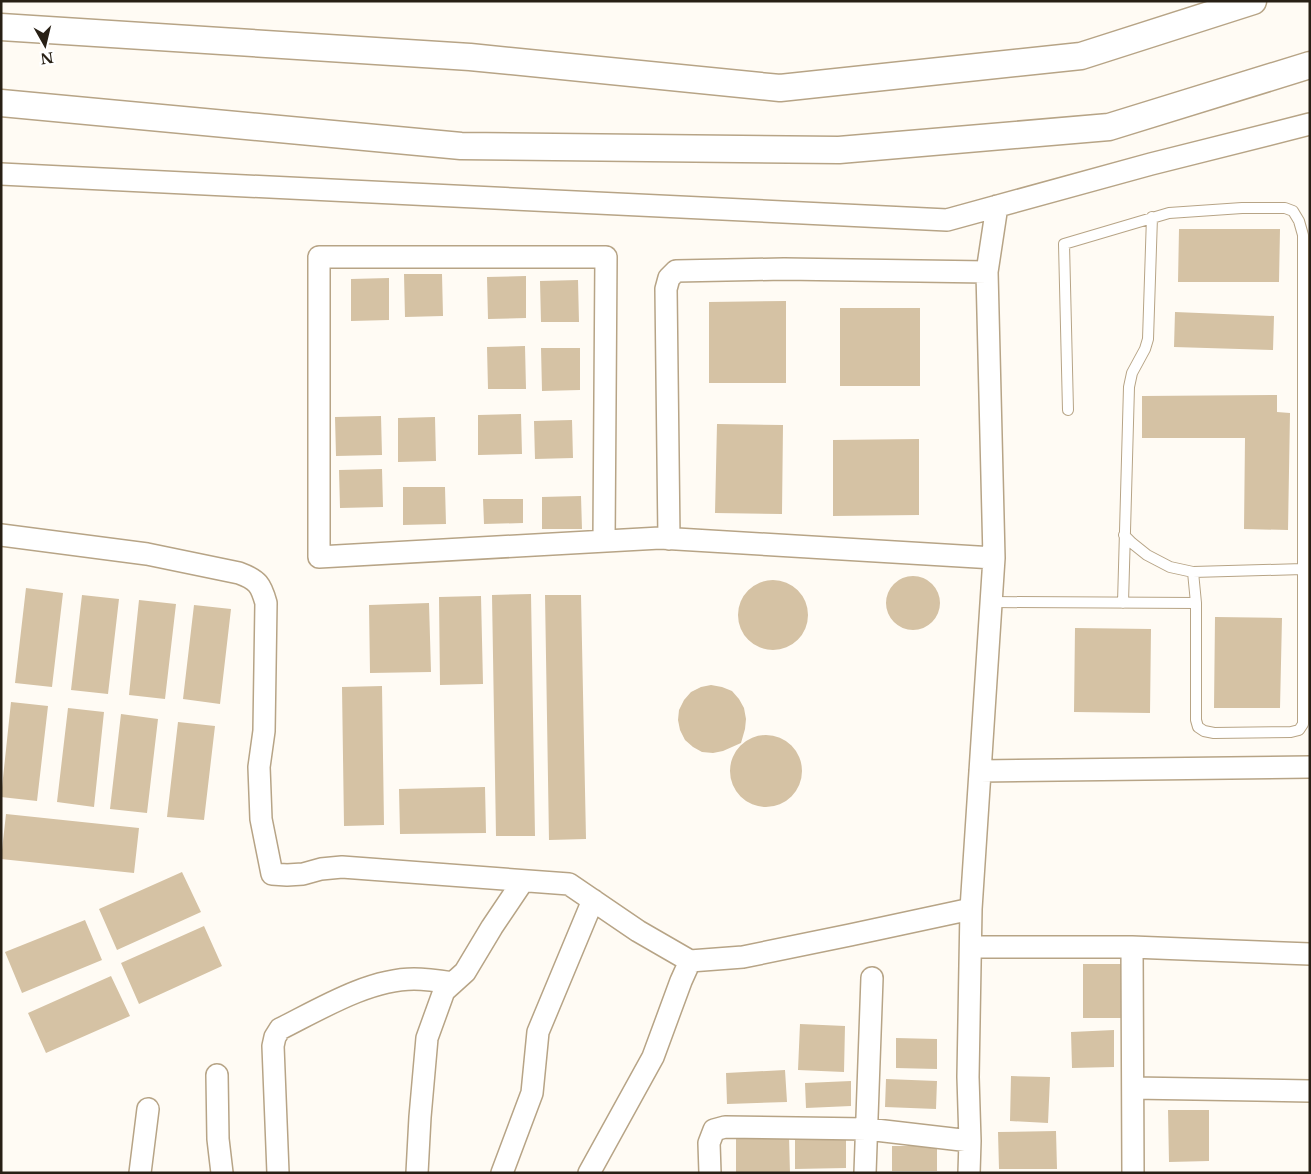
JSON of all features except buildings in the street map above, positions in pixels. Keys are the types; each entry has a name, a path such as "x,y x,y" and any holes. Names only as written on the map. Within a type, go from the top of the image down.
{"street":[{"path":"1,27 470,57 780,88 1081,56 1253,1"},
{"path":"1,103 461,146 839,150 1109,127 1310,65"},
{"path":"1,174 947,220 1151,164 1310,124"},
{"path":"969,1173 968,1078 971,909 994,558 987,272 998,206"},
{"path":"604,541 606,257 319,257 319,557 669,539 994,558"},
{"path":"669,539 666,289 668,278 676,271 987,272"},
{"path":"1,535 147,554 239,573 254,579 262,588 266,604 264,731 259,767 260,798 261,819 272,874 303,874 321,869 342,868 569,884 638,931 690,961 743,957 971,909"},
{"path":"980,770 1169,770 1310,767"},
{"path":"417,1173 427,1038 444,991 465,972 523,881"},
{"path":"502,1173 532,1093 538,1032 593,900"},
{"path":"971,947 1132,947 1310,954"},
{"path":"1132,947 1133,1173"},
{"path":"589,1173 653,1057 690,961"},
{"path":"865,1173 872,978"},
{"path":"278,1173 273,1046 280,1028 359,991 391,982 414,979 453,983"},
{"path":"217,1075 218,1139 222,1173"},
{"path":"1133,1088 1310,1091"},
{"path":"140,1173 148,1109"},
{"path":"707,1168 709,1143 714,1130 725,1127 867,1129 970,1141"}],"lane":[{"path":"1068,410 1064,244 1170,213 1242,208 1284,208 1293,212 1299,221 1302,235 1303,724 1299,730 1291,732 1214,733 1204,731 1198,727 1196,720 1196,603 1194,572"},
{"path":"1123,603 1129,387 1132,373 1145,349 1148,339 1152,217"},
{"path":"1124,535 1147,555 1170,567 1194,572 1303,569"},
{"path":"991,602 1196,603"}]}
